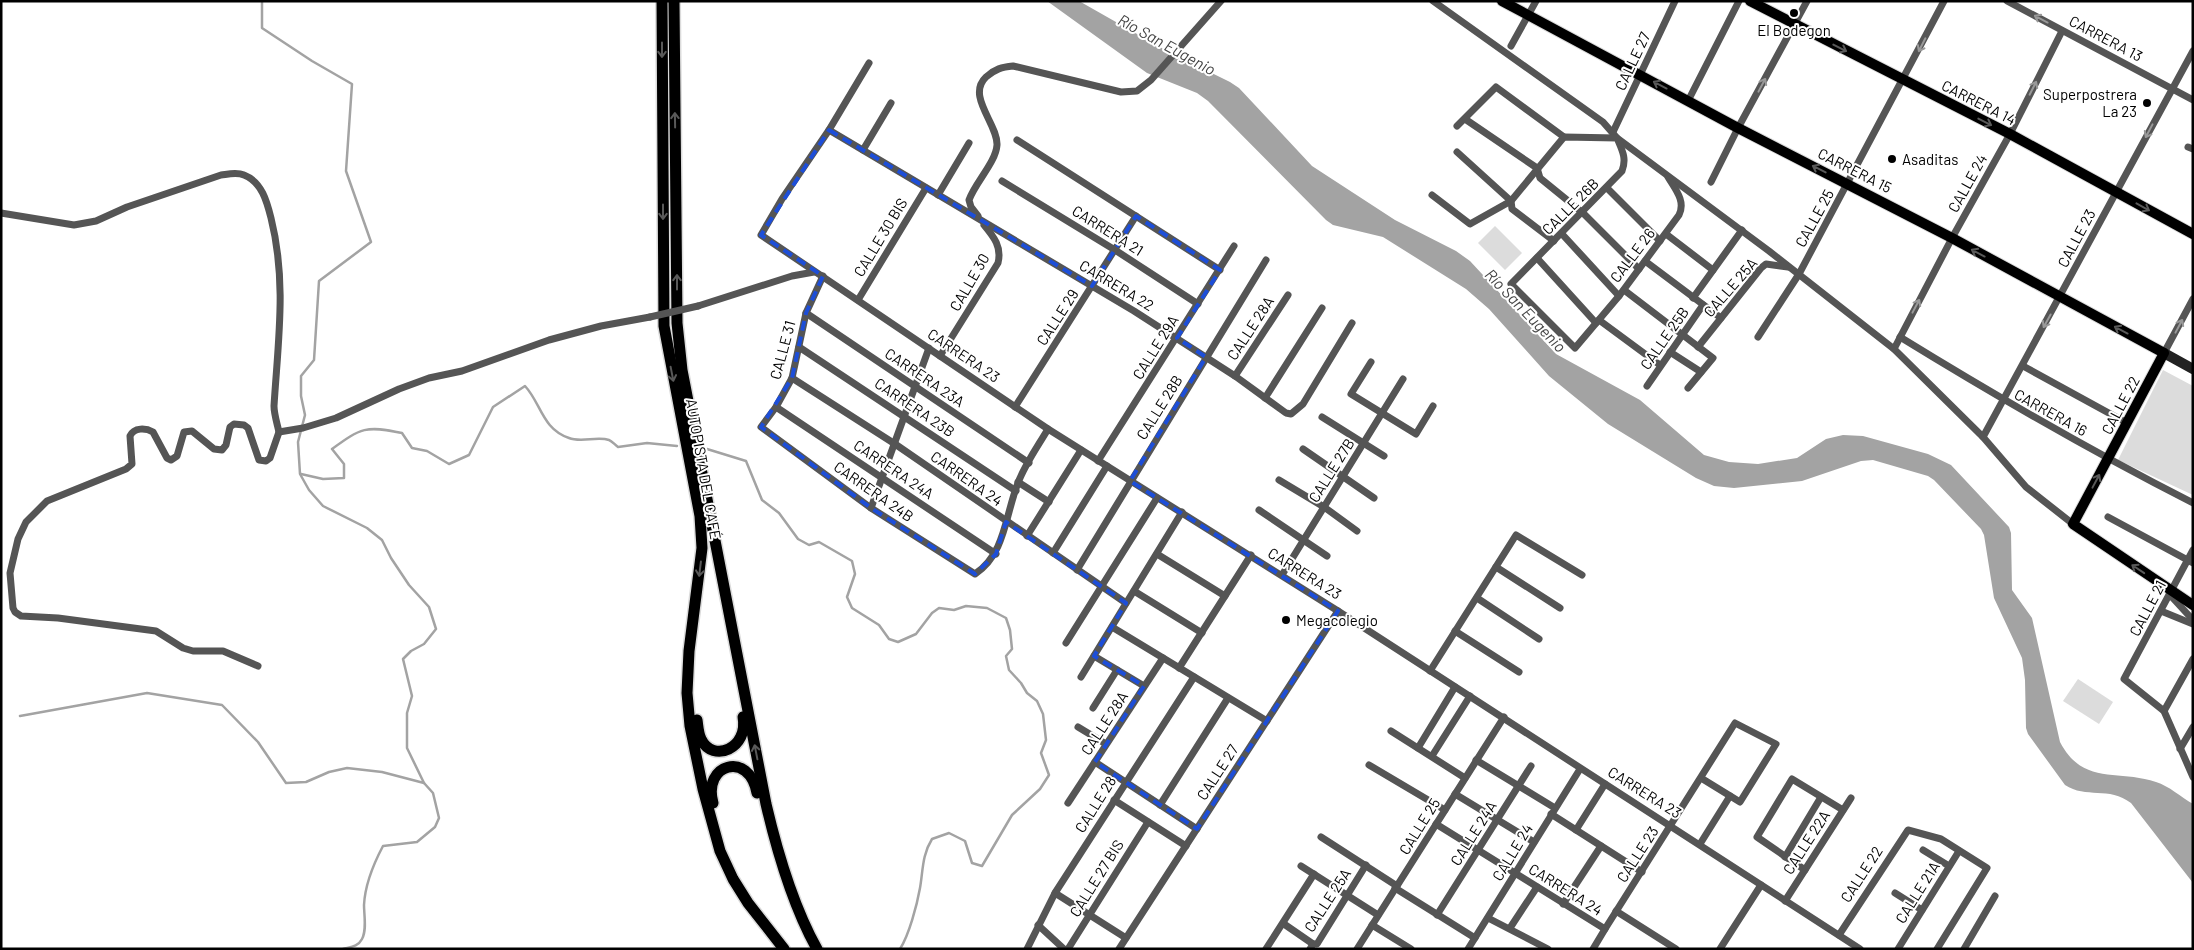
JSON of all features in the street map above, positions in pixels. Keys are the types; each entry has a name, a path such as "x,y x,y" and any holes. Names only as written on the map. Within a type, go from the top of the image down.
{"highway":[{"name":"AUTOPISTA DEL CAFÉ","path":"662,1 664,326 700,516 702,548 689,650 687,693 690,726 699,775 713,831 726,866 748,903 780,944"},
{"name":"AUTOPISTA DEL CAFÉ","path":"674,1 678,342 771,824 803,921 817,949"},
{"path":"697,591 696,717 701,740 710,749 716,751 731,749 737,744 744,731 728,642 725,593"},
{"path":"780,944 762,921 737,873 722,835 710,792 714,779 725,768 740,766 752,776 772,848 803,921"}],"main road":[{"name":"CARRERA 15","path":"1502,1 1738,128 1952,238 2193,369"},
{"name":"CARRERA 14","path":"1750,1 1903,81 2010,134 2193,234"},
{"name":"CALLE 22","path":"2073,524 2164,353"},
{"path":"2073,524 2171,593 2193,605"}],"street":[{"name":"CALLE 30","path":"940,356 998,263 1000,255 999,246 971,207 969,200 995,155 997,146 995,133 981,101 980,90 983,80 993,71 1003,66 1013,66 1128,92 1137,91 1151,80 1221,1"},
{"path":"1433,1 1582,106 1615,135 1742,230 1894,349 1983,437 2026,487 2073,524"},
{"path":"1511,46 1536,1"},
{"name":"CALLE 27","path":"1615,135 1640,75 1675,1"},
{"path":"1688,101 1739,1"},
{"path":"1712,182 1738,128 1807,1"},
{"name":"CALLE 25","path":"1758,337 1799,274 1849,184 1944,1"},
{"name":"CARRERA 13","path":"2007,1 2193,100"},
{"name":"CALLE 24","path":"1894,349 1952,238 2010,134 2062,30"},
{"name":"CALLE 23","path":"1983,437 2193,51"},
{"path":"829,130 869,63"},
{"path":"1457,126 1496,88 1564,137 1615,135"},
{"path":"863,150 891,103"},
{"path":"1465,118 1537,168 1540,178 1583,213 1639,269"},
{"name":"CARRERA 22","path":"829,130 1177,338 1286,413 1291,414 1295,412 1303,404 1352,323"},
{"name":"CARRERA 23","path":"829,130 761,235 1048,429 1251,555 1504,717 1580,769 1672,825 1860,949"},
{"name":"CALLE 26B","path":"1575,348 1511,284 1583,213 1622,171 1625,162 1615,135"},
{"path":"1432,195 1470,224 1511,201 1564,137"},
{"path":"1017,140 1220,270"},
{"path":"938,195 969,143"},
{"path":"1457,152 1511,201 1512,209 1554,241"},
{"path":"1,212 74,225 96,221 127,207 222,175 236,173 253,180 262,190 267,201 278,247 281,310 274,407 279,432 270,458 266,461 259,460 248,428 244,425 234,424 230,426 226,445 222,450 214,449 192,431 184,432 177,456 171,460 153,432 137,429 130,436 132,464 126,470 47,501 26,522 18,539 10,573 13,608 21,616 58,618 156,631 183,648 193,651 223,650 241,656 258,666"},
{"name":"CALLE 26","path":"1575,348 1624,290 1683,209 1678,194 1665,173"},
{"name":"CARRERA 21","path":"1002,181 1115,250 1198,304"},
{"name":"CALLE 30 BIS","path":"858,300 926,188"},
{"path":"1607,188 1660,241"},
{"name":"CALLE 29","path":"1015,407 1136,216"},
{"name":"CALLE 25B","path":"1693,298 1742,230"},
{"path":"1562,234 1619,296"},
{"path":"1666,234 1713,270"},
{"name":"CALLE 29A","path":"1098,461 1234,246"},
{"path":"1537,258 1598,322 1660,365"},
{"name":"CALLE 28B","path":"1077,570 1266,260"},
{"path":"1645,261 1721,318"},
{"name":"CALLE 25A","path":"1698,346 1766,264 1791,268"},
{"path":"279,432 303,428 336,418 399,389 429,378 462,371 549,340 601,326 698,306 792,276 814,272"},
{"name":"CALLE 31","path":"761,427 776,407 792,378 806,313 823,276"},
{"path":"1624,290 1713,358 1688,388"},
{"name":"CALLE 28A","path":"1234,376 1288,295"},
{"name":"CALLE 22","path":"2164,353 2193,299"},
{"name":"CALLE 25B","path":"1647,386 1703,305"},
{"path":"1265,398 1322,308"},
{"name":"CARRERA 23A","path":"806,313 1029,463"},
{"name":"CARRERA 16","path":"1900,337 2004,401 2108,460 2193,503"},
{"name":"CARRERA 23B","path":"799,347 1016,491"},
{"path":"870,508 895,444 928,348"},
{"path":"1670,352 1701,372"},
{"path":"1371,362 1351,394 1416,434 1434,406"},
{"path":"2023,366 2127,423"},
{"name":"CARRERA 24","path":"792,378 895,444 1052,554 1126,603"},
{"name":"CALLE 27B","path":"1282,575 1403,379"},
{"name":"CARRERA 24A","path":"776,407 996,554"},
{"path":"1322,417 1384,456"},
{"name":"CARRERA 24B","path":"761,427 870,508 975,574 986,567 996,554"},
{"path":"996,554 1018,482 1048,429"},
{"path":"1303,449 1374,498"},
{"path":"1027,536 1081,450"},
{"path":"1052,554 1107,466"},
{"path":"1278,480 1324,507 1357,531"},
{"path":"1018,482 1049,502"},
{"path":"1066,643 1157,498"},
{"path":"1259,510 1327,556"},
{"path":"1081,678 1182,512"},
{"path":"2108,517 2190,561"},
{"path":"1430,671 1514,537 1519,535 1582,575"},
{"name":"CALLE 21","path":"2164,711 2124,679 2190,561 2193,550"},
{"path":"1157,554 1225,596"},
{"path":"1180,668 1251,555"},
{"path":"1496,567 1560,608"},
{"path":"1134,591 1202,633"},
{"path":"2171,593 2193,620"},
{"path":"1476,598 1539,639"},
{"name":"CALLE 27","path":"1119,949 1338,611"},
{"path":"2161,611 2193,624"},
{"path":"1112,627 1267,721"},
{"path":"1455,631 1519,672"},
{"path":"1094,656 1144,686"},
{"name":"CALLE 28A","path":"1068,803 1163,658"},
{"path":"2193,659 2164,711 2193,777"},
{"path":"1093,708 1117,670"},
{"name":"CALLE 28","path":"1027,949 1055,893 1194,677"},
{"path":"1418,748 1455,687"},
{"path":"1432,756 1470,696"},
{"path":"1160,805 1228,698"},
{"name":"CALLE 25","path":"1357,949 1504,717"},
{"name":"CALLE 23","path":"1596,948 1616,911 1735,724 1776,744 1740,802 1730,796"},
{"path":"1078,727 1106,744"},
{"path":"2180,749 2193,727"},
{"path":"1391,731 1465,778"},
{"path":"1476,760 1553,811 1576,830 1642,872"},
{"path":"1094,762 1197,829"},
{"path":"1369,765 1445,810"},
{"name":"CALLE 24A","path":"1438,915 1531,766"},
{"name":"CALLE 24","path":"1468,949 1580,769"},
{"path":"1700,844 1730,796 1701,778"},
{"path":"1805,870 1757,837 1792,779 1843,810"},
{"path":"1576,830 1606,784"},
{"path":"1455,794 1534,842"},
{"path":"1785,857 1821,797"},
{"name":"CALLE 22A","path":"1785,901 1851,798"},
{"path":"1114,800 1186,846"},
{"name":"CALLE 27 BIS","path":"1068,949 1148,822"},
{"name":"CARRERA 24","path":"1436,824 1605,929"},
{"name":"CALLE 22","path":"1839,935 1908,830 1942,840 1959,850"},
{"path":"1321,837 1475,938"},
{"path":"1563,904 1601,846"},
{"path":"1923,850 1949,866"},
{"path":"1937,949 1987,868 1959,850"},
{"name":"CALLE 21A","path":"1898,949 1959,850"},
{"name":"CALLE 25A","path":"1311,946 1317,944 1366,865"},
{"path":"1301,866 1378,915"},
{"path":"1266,949 1284,924 1314,874"},
{"path":"1720,949 1761,885"},
{"path":"1510,928 1538,887"},
{"path":"1055,893 1126,938"},
{"path":"1895,893 1922,910"},
{"path":"1964,949 1995,896"},
{"path":"1616,911 1676,949"},
{"path":"1488,918 1510,928 1538,946 1548,949"},
{"path":"1284,924 1311,946"},
{"path":"1038,925 1064,949"},
{"path":"1372,925 1411,949"}],"highlighted area":[{"path":"829,130 1092,286 1136,216 1220,270 1177,338 1206,357 1130,481 1338,611 1197,829 1095,762 1144,686 1094,656 1126,603 1006,522 996,554 975,574 871,508 761,427 792,378 806,313 823,276 761,235"}],"shaded area":[{"name":"Río San Eugenio","path":"1047,1 1079,1 1167,51 1239,88 1312,166 1395,220 1456,251 1470,261 1556,354 1640,400 1704,455 1729,462 1758,464 1797,458 1826,439 1843,435 1863,436 1928,454 1951,465 2009,527 2011,533 2012,590 2032,618 2060,742 2069,756 2079,765 2090,771 2142,778 2156,782 2193,804 2193,883 2131,803 2114,795 2081,791 2065,785 2028,734 2026,728 2025,680 2022,658 1994,598 1984,535 1981,529 1934,480 1928,476 1873,460 1861,461 1802,481 1734,488 1714,486 1696,478 1608,424 1549,376 1489,309 1466,289 1383,237 1333,225 1208,101 1197,93 1147,73"},
{"path":"1495,226 1522,253 1505,270 1478,243"},
{"path":"2163,370 2193,386 2193,495 2118,460"},
{"path":"2078,679 2113,702 2099,724 2063,701"}],"waterway":[{"path":"262,1 262,28 312,61 352,84 346,171 371,242 319,281 314,360 301,376 301,396 305,415 298,442 300,474 309,490 323,506 367,528 382,540 391,558 409,585 429,607 436,629 424,644 411,651 403,659 412,696 407,713 407,748 424,783 433,793 439,818 435,827 417,842 383,846 373,867 366,890 364,935 358,944 343,949"},
{"path":"301,474 323,479 344,478 344,464 332,449 357,433 372,429 402,433 412,448 427,451 449,464 469,455 493,407 525,386 547,422 560,434 569,438 579,440 604,439 618,447 647,443 677,446"},
{"path":"707,449 746,461 762,500 779,513 798,539 809,545 819,542 852,561 855,574 847,597 852,608 879,625 889,639 898,642 916,634 932,613 939,608 954,610 966,606 987,608 1006,618 1010,630 1012,649 1006,656 1009,670 1027,693 1037,701 1043,714 1046,740 1041,753 1049,775 1040,789 1012,815 982,866 972,863 965,841 949,833 932,839 925,857 919,895 912,920 900,949"},
{"path":"20,716 147,693 222,705 258,742 286,783 306,782 329,772 347,768 382,772 424,783"}],"place":[{"name":"El Bodegon","path":"1794,13"},
{"name":"Superpostrera La 23","path":"2147,103"},
{"name":"Asaditas","path":"1892,159"},
{"name":"Megacolegio","path":"1286,620"}]}
